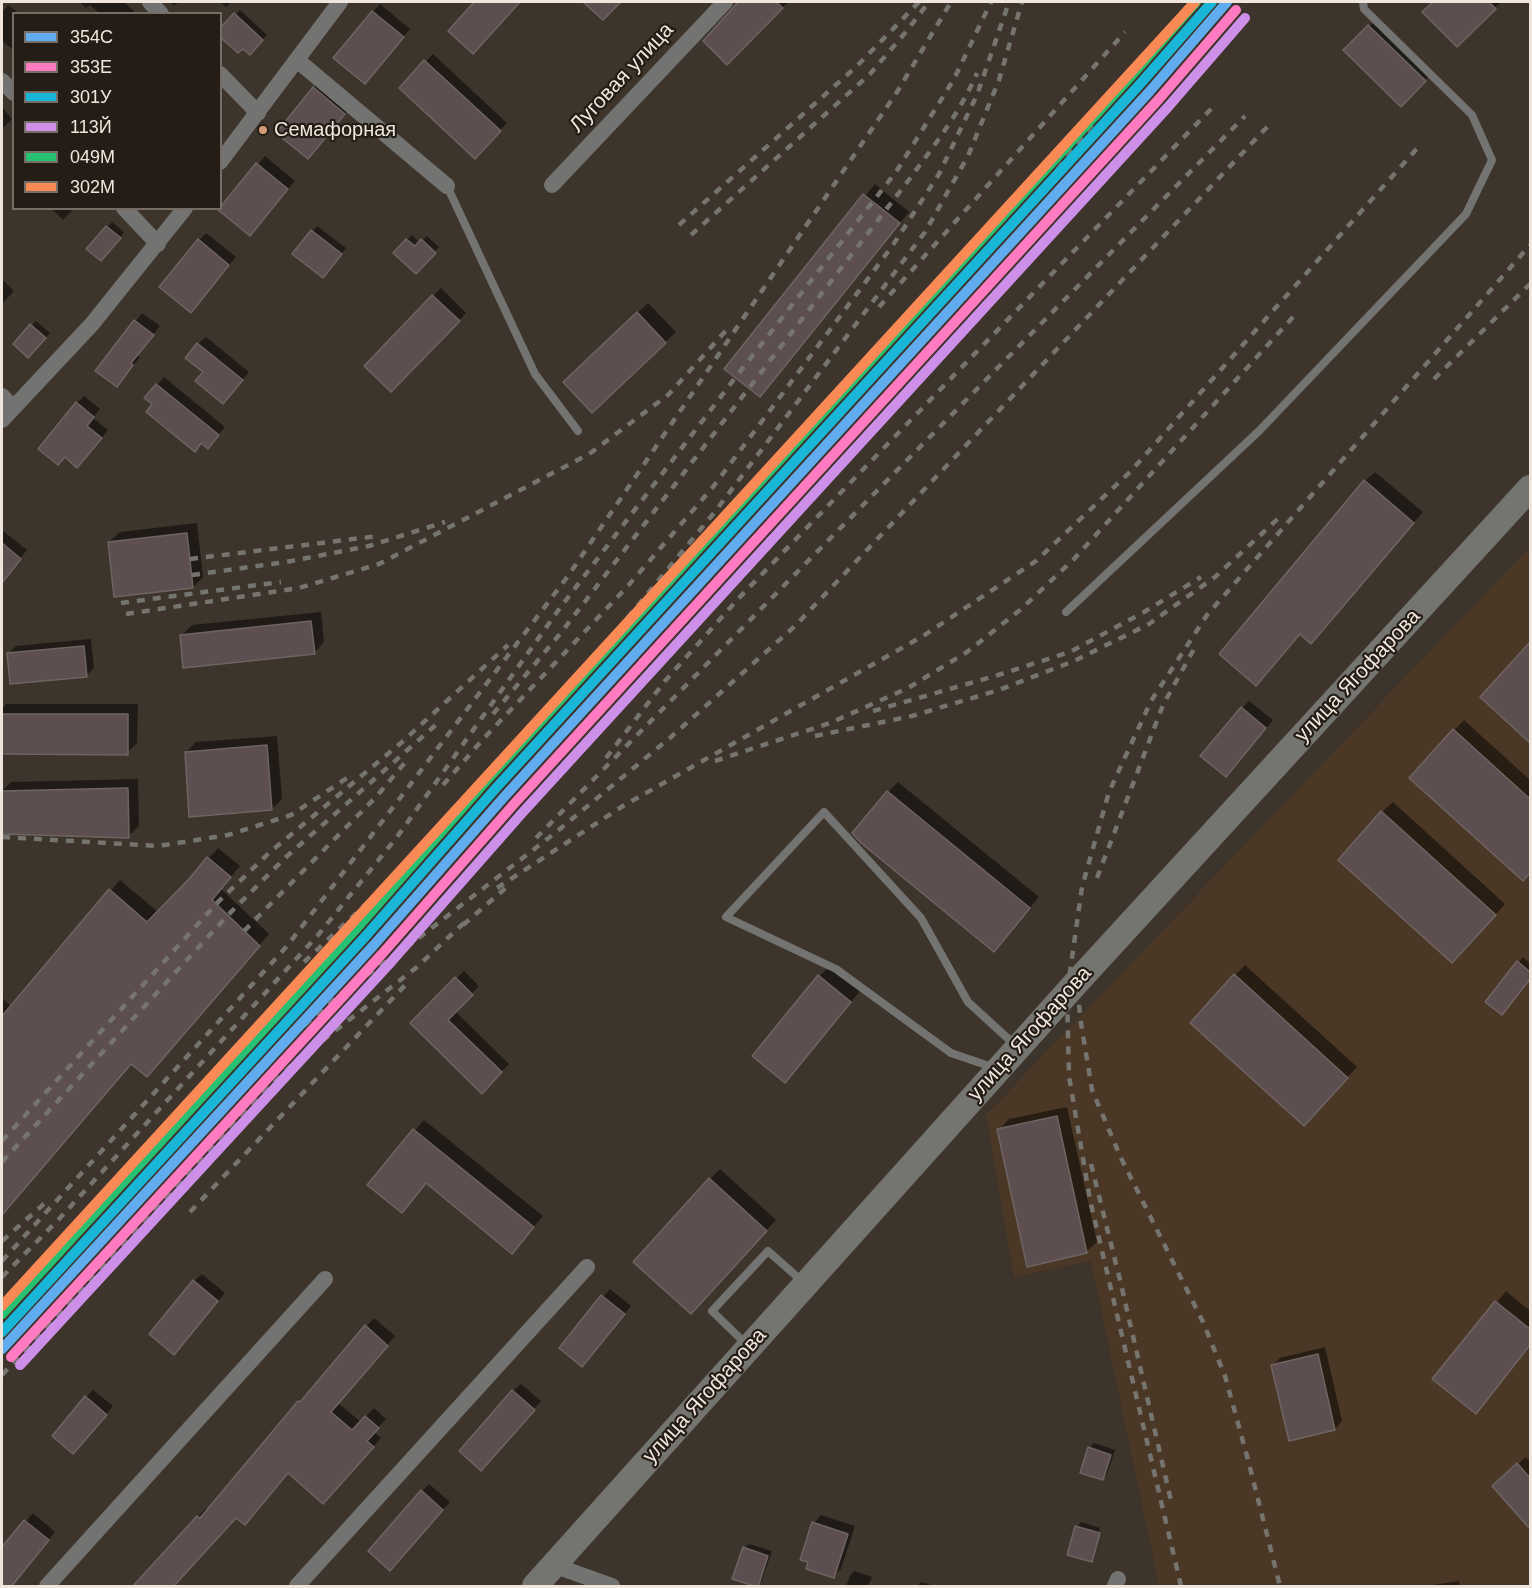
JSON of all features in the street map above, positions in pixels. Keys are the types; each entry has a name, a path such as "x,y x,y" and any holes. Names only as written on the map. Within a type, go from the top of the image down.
{"main road":[{"name":"улица Ягофарова","path":"535,1587 998,1069 1530,488"}],"street":[{"path":"222,159 339,2"},
{"name":"Луговая улица","path":"552,184 725,2"},
{"path":"297,60 447,186"},
{"path":"222,76 258,112"},
{"path":"126,210 158,244"},
{"path":"5,408 92,324 184,210"},
{"path":"297,1587 587,1267"},
{"path":"47,1587 325,1279"},
{"path":"553,1565 612,1587"}],"lane":[{"path":"1066,612 1259,431 1466,214 1492,160 1472,115 1364,9 1363,2"},
{"path":"447,186 535,374 578,431"},
{"path":"998,1069 951,1053 836,969 726,917 824,812 921,918 968,1002 1018,1047"},
{"path":"749,1347 712,1311 768,1251 806,1284"}],"shaded area":[{"path":"1530,547 1530,1586 1159,1586 1091,1261 1014,1277 986,1115"}],"building":[{"path":"474,2 520,2 473,54 448,31"},
{"path":"583,2 621,2 603,20"},
{"path":"738,2 776,2 783,8 727,65 703,41"},
{"path":"1433,2 1489,2 1496,9 1457,47 1422,12"},
{"path":"372,11 404,37 365,84 333,58"},
{"path":"234,13 263,40 250,55 243,49 238,53 222,39 222,26"},
{"path":"1368,25 1426,81 1401,107 1343,50"},
{"path":"424,60 501,131 475,159 399,88"},
{"path":"313,87 345,114 308,159 276,133"},
{"path":"256,163 288,189 250,236 218,210 222,210 222,205"},
{"path":"863,194 900,223 760,397 724,369"},
{"path":"106,226 121,238 101,261 86,249"},
{"path":"311,230 342,254 323,278 292,254"},
{"path":"198,239 229,265 191,313 159,287"},
{"path":"406,239 415,246 421,239 436,253 416,274 393,253"},
{"path":"432,295 460,321 391,392 364,366"},
{"path":"637,312 666,343 592,413 563,382"},
{"path":"134,320 154,335 131,363 133,365 117,387 95,371"},
{"path":"30,324 46,338 28,358 13,344"},
{"path":"197,343 243,380 223,404 195,381 203,372 185,358"},
{"path":"156,384 219,435 208,449 201,443 195,452 146,412 152,404 144,398"},
{"path":"76,402 94,417 87,426 102,438 77,468 65,457 58,465 38,449"},
{"path":"1364,480 1414,523 1311,644 1300,634 1256,686 1219,654"},
{"path":"187,533 193,588 114,597 108,542"},
{"path":"2,543 21,559 2,583"},
{"path":"311,621 315,654 183,668 180,635"},
{"path":"1530,642 1530,743 1480,697"},
{"path":"84,646 87,677 10,684 7,653"},
{"path":"1241,707 1266,728 1226,777 1200,756"},
{"path":"2,714 128,714 128,755 2,754"},
{"path":"1453,729 1530,799 1530,873 1523,881 1409,778"},
{"path":"267,745 272,810 189,817 185,752"},
{"path":"128,788 129,838 2,834 2,791"},
{"path":"887,791 1030,908 994,952 861,843 852,833"},
{"path":"1381,811 1496,915 1452,963 1338,860"},
{"path":"207,857 231,877 212,900 260,946 147,1077 131,1064 2,1215 2,1016 109,889 147,922"},
{"path":"1517,961 1530,972 1530,979 1502,1015 1485,1002"},
{"path":"1234,974 1348,1078 1304,1126 1190,1023"},
{"path":"818,975 851,1002 785,1083 752,1056"},
{"path":"455,977 473,995 448,1020 502,1072 482,1094 410,1023"},
{"path":"1057,1116 1087,1253 1027,1267 997,1129"},
{"path":"413,1129 534,1227 512,1254 426,1183 402,1213 367,1185"},
{"path":"709,1178 767,1231 691,1314 633,1262"},
{"path":"193,1280 218,1301 174,1355 149,1334"},
{"path":"601,1295 625,1314 582,1367 559,1348"},
{"path":"1495,1301 1530,1329 1530,1345 1476,1414 1432,1379"},
{"path":"365,1325 388,1346 331,1412 352,1430 365,1416 379,1428 367,1441 374,1447 323,1504 288,1473 245,1525 236,1518 173,1587 132,1587 197,1516 200,1518"},
{"path":"1318,1354 1335,1430 1289,1441 1271,1365"},
{"path":"512,1390 535,1410 481,1471 459,1451"},
{"path":"85,1396 107,1415 73,1454 52,1436"},
{"path":"1088,1447 1111,1455 1103,1480 1080,1473"},
{"path":"1517,1463 1530,1478 1530,1529 1492,1486"},
{"path":"421,1490 443,1510 390,1571 368,1551"},
{"path":"24,1520 49,1540 11,1587 2,1587 2,1547"},
{"path":"812,1522 848,1534 834,1578 806,1569 808,1562 800,1560"},
{"path":"1075,1526 1100,1533 1092,1562 1067,1555"},
{"path":"743,1547 768,1556 758,1587 732,1579"}],"railway":[{"path":"679,225 857,66 919,2"},
{"path":"691,235 870,74 929,2"},
{"path":"2,1261 287,946 568,576 897,92 951,2"},
{"path":"2,1277 60,1218 318,935 397,837 560,608 896,172 954,79 991,2"},
{"path":"443,785 485,737 626,588 713,487 893,245 939,174 977,95 1009,2"},
{"path":"391,879 597,655 714,513 925,232 968,156 999,80 1022,2"},
{"path":"1048,182 1130,75 1192,2"},
{"path":"879,307 1125,32"},
{"path":"493,714 560,634 908,181 954,116 977,73"},
{"path":"606,758 665,681 738,599 1211,109"},
{"path":"536,838 1245,116"},
{"path":"280,1046 343,992 411,944 555,833 671,737 795,626 1269,125"},
{"path":"497,888 623,806 923,636 1036,561 1131,471 1420,145"},
{"path":"1181,1586 1090,1200 1069,1076 1067,993 1082,887 1109,792 1151,701 1207,615 1530,245"},
{"path":"1434,379 1530,284"},
{"path":"715,761 830,723 908,688 967,652 1020,610 1074,559 1293,317"},
{"path":"126,614 299,588 379,564 589,454 668,395 730,326"},
{"path":"815,736 912,716 999,690 1074,661 1149,624 1215,577 1283,514"},
{"path":"192,575 286,562 369,546 445,522"},
{"path":"190,559 378,536"},
{"path":"873,711 1070,652 1144,612 1201,577"},
{"path":"121,603 281,582"},
{"path":"2,1141 216,904 269,853 402,742 508,645"},
{"path":"1097,878 1163,705 1194,649"},
{"path":"2,1162 228,915 285,858 438,723"},
{"path":"244,931 376,797 408,759"},
{"path":"2,837 159,846 228,835 291,815 347,778"},
{"path":"463,925 508,886"},
{"path":"304,962 381,890"},
{"path":"2,1375 240,1115 295,1062 417,967 468,919"},
{"path":"1077,973 1080,1017 1092,1090 1121,1158 1203,1322 1225,1376 1280,1586"},
{"path":"190,1212 409,981"},
{"path":"1091,1164 1172,1505"},
{"path":"2,1241 45,1203"}],"transit line":[{"name":"302М","path":"2,1306 1195,2"},
{"name":"049М","path":"2,1314 355,930 487,780 1132,75 1196,2"},
{"name":"301У","path":"2,1332 364,938 496,788 1141,83 1212,2"},
{"name":"354С","path":"2,1349 373,946 505,796 1150,91 1227,2"},
{"name":"353Е","path":"11,1357 382,954 514,804 1159,99 1236,10"},
{"name":"113Й","path":"20,1365 391,962 523,812 1168,107 1245,18"}],"place":[{"name":"Семафорная","path":"263,130"}]}
